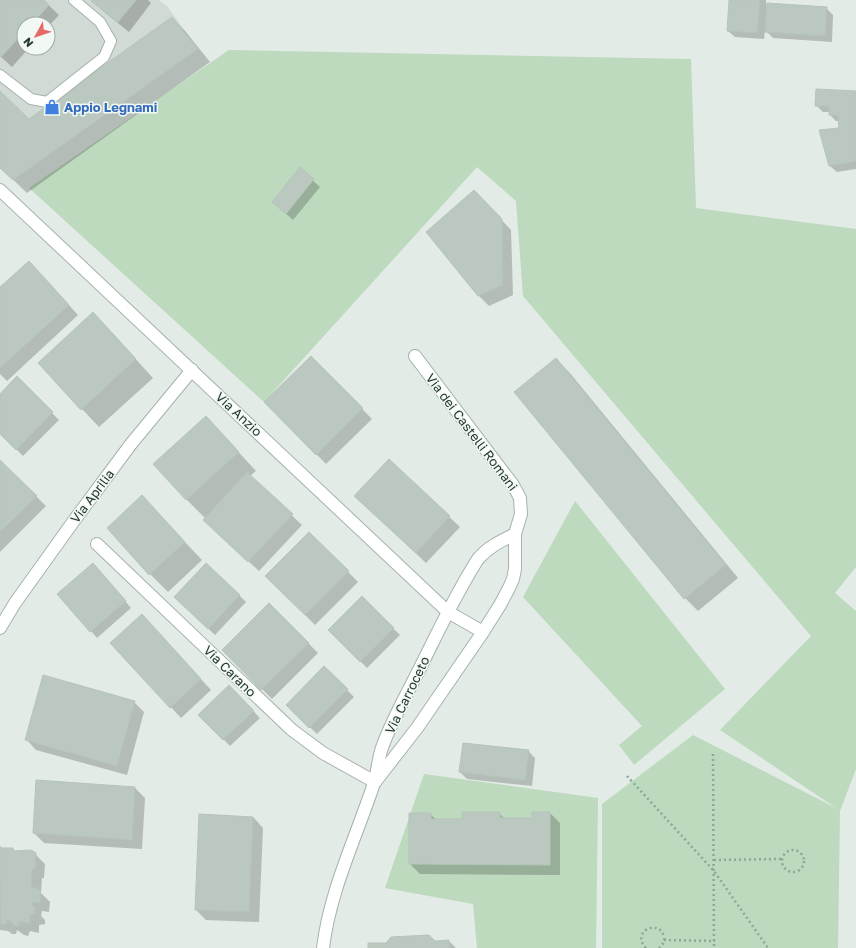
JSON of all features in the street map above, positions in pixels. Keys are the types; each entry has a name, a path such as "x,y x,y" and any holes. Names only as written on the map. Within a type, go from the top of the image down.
{"street":[{"name":"Via Anzio","path":"0,190 448,612 483,632"},
{"name":"Via dei Castelli Romani","path":"415,356 516,491 522,505 515,534 516,560 513,579 500,605 483,632"},
{"name":"Via Aprilia","path":"0,628 14,603 131,444 192,370"},
{"path":"448,612 478,559 483,553 493,545 515,534"},
{"name":"Via Carano","path":"97,544 292,730 323,753 375,782"},
{"name":"Via Carroceto","path":"323,948 341,875 375,782 382,746 393,720 448,612"},
{"name":"Via Carroceto","path":"375,782 406,744 483,632"}],"lane":[{"path":"0,75 31,99 47,102 104,57 112,41 100,22 74,0"}],"path":[{"path":"713,754 714,948"},
{"path":"627,776 714,871 768,948"},
{"path":"787,850 798,850 803,855 804,862 800,869 793,872 786,870 782,863 782,859 787,850"},
{"path":"714,860 782,859"},
{"path":"646,948 643,945 641,938 642,934 647,929 654,927 661,930 664,940 663,944 659,948"},
{"path":"664,940 715,940"}],"shaded area":[{"name":"Appio Legnami","path":"0,0 159,0 167,6 193,42 9,175 0,166"}],"green space":[{"path":"229,50 691,59 696,208 856,229 856,567 835,593 856,611 856,769 840,811 838,948 602,948 602,804 693,735 836,808 720,730 811,636 523,296 516,201 477,167 264,402 29,188"},
{"path":"575,501 725,689 634,765 619,745 642,726 523,597"},
{"path":"424,774 598,798 596,948 477,948 473,904 385,888"}],"building":[{"path":"0,0 44,0 49,5 39,16 16,16 16,41 1,57"},
{"path":"136,0 118,22 91,1"},
{"path":"729,0 760,0 757,33 727,31"},
{"path":"767,3 827,7 825,36 765,32"},
{"path":"172,17 198,49 13,180 0,168 0,91 29,119"},
{"path":"816,89 856,91 856,161 829,166 819,130 839,128 838,115 829,115 829,106 815,106"},
{"path":"300,167 314,179 286,214 272,202"},
{"path":"474,190 502,219 503,285 478,296 426,232"},
{"path":"29,261 69,305 0,368 0,287"},
{"path":"93,312 136,359 81,410 38,363"},
{"path":"311,356 363,408 316,455 264,402"},
{"path":"556,358 726,565 684,599 514,392"},
{"path":"17,376 53,412 16,450 0,434 0,394"},
{"path":"206,416 239,452 186,500 153,464"},
{"path":"389,459 450,516 416,553 354,496"},
{"path":"0,460 37,496 0,532"},
{"path":"247,472 293,514 248,562 203,520"},
{"path":"142,495 185,542 149,575 107,528"},
{"path":"309,532 349,571 305,615 265,576"},
{"path":"93,563 126,601 90,632 57,594"},
{"path":"206,563 240,595 208,629 174,597"},
{"path":"362,596 394,628 360,662 328,630"},
{"path":"269,603 309,643 261,690 222,650"},
{"path":"142,614 201,679 170,708 110,643"},
{"path":"324,666 348,689 309,728 286,705"},
{"path":"43,675 135,701 117,766 25,740"},
{"path":"229,685 254,711 223,740 198,715"},
{"path":"463,743 529,750 525,780 459,772"},
{"path":"36,780 135,787 132,840 33,833"},
{"path":"462,812 500,812 500,818 532,818 532,812 550,812 550,865 409,864 409,813 431,813 431,819 462,819"},
{"path":"199,814 253,817 249,912 195,910"},
{"path":"0,848 13,848 14,851 31,850 36,853 35,869 32,869 31,887 37,888 40,891 40,903 32,902 31,904 35,908 35,914 30,915 30,924 20,921 18,926 13,925 12,922 7,920 6,924 1,924"},
{"path":"429,935 435,941 449,940 449,948 368,948 368,943 386,943 391,937"}],"place":[{"name":"Appio Legnami","path":"52,107"}]}
